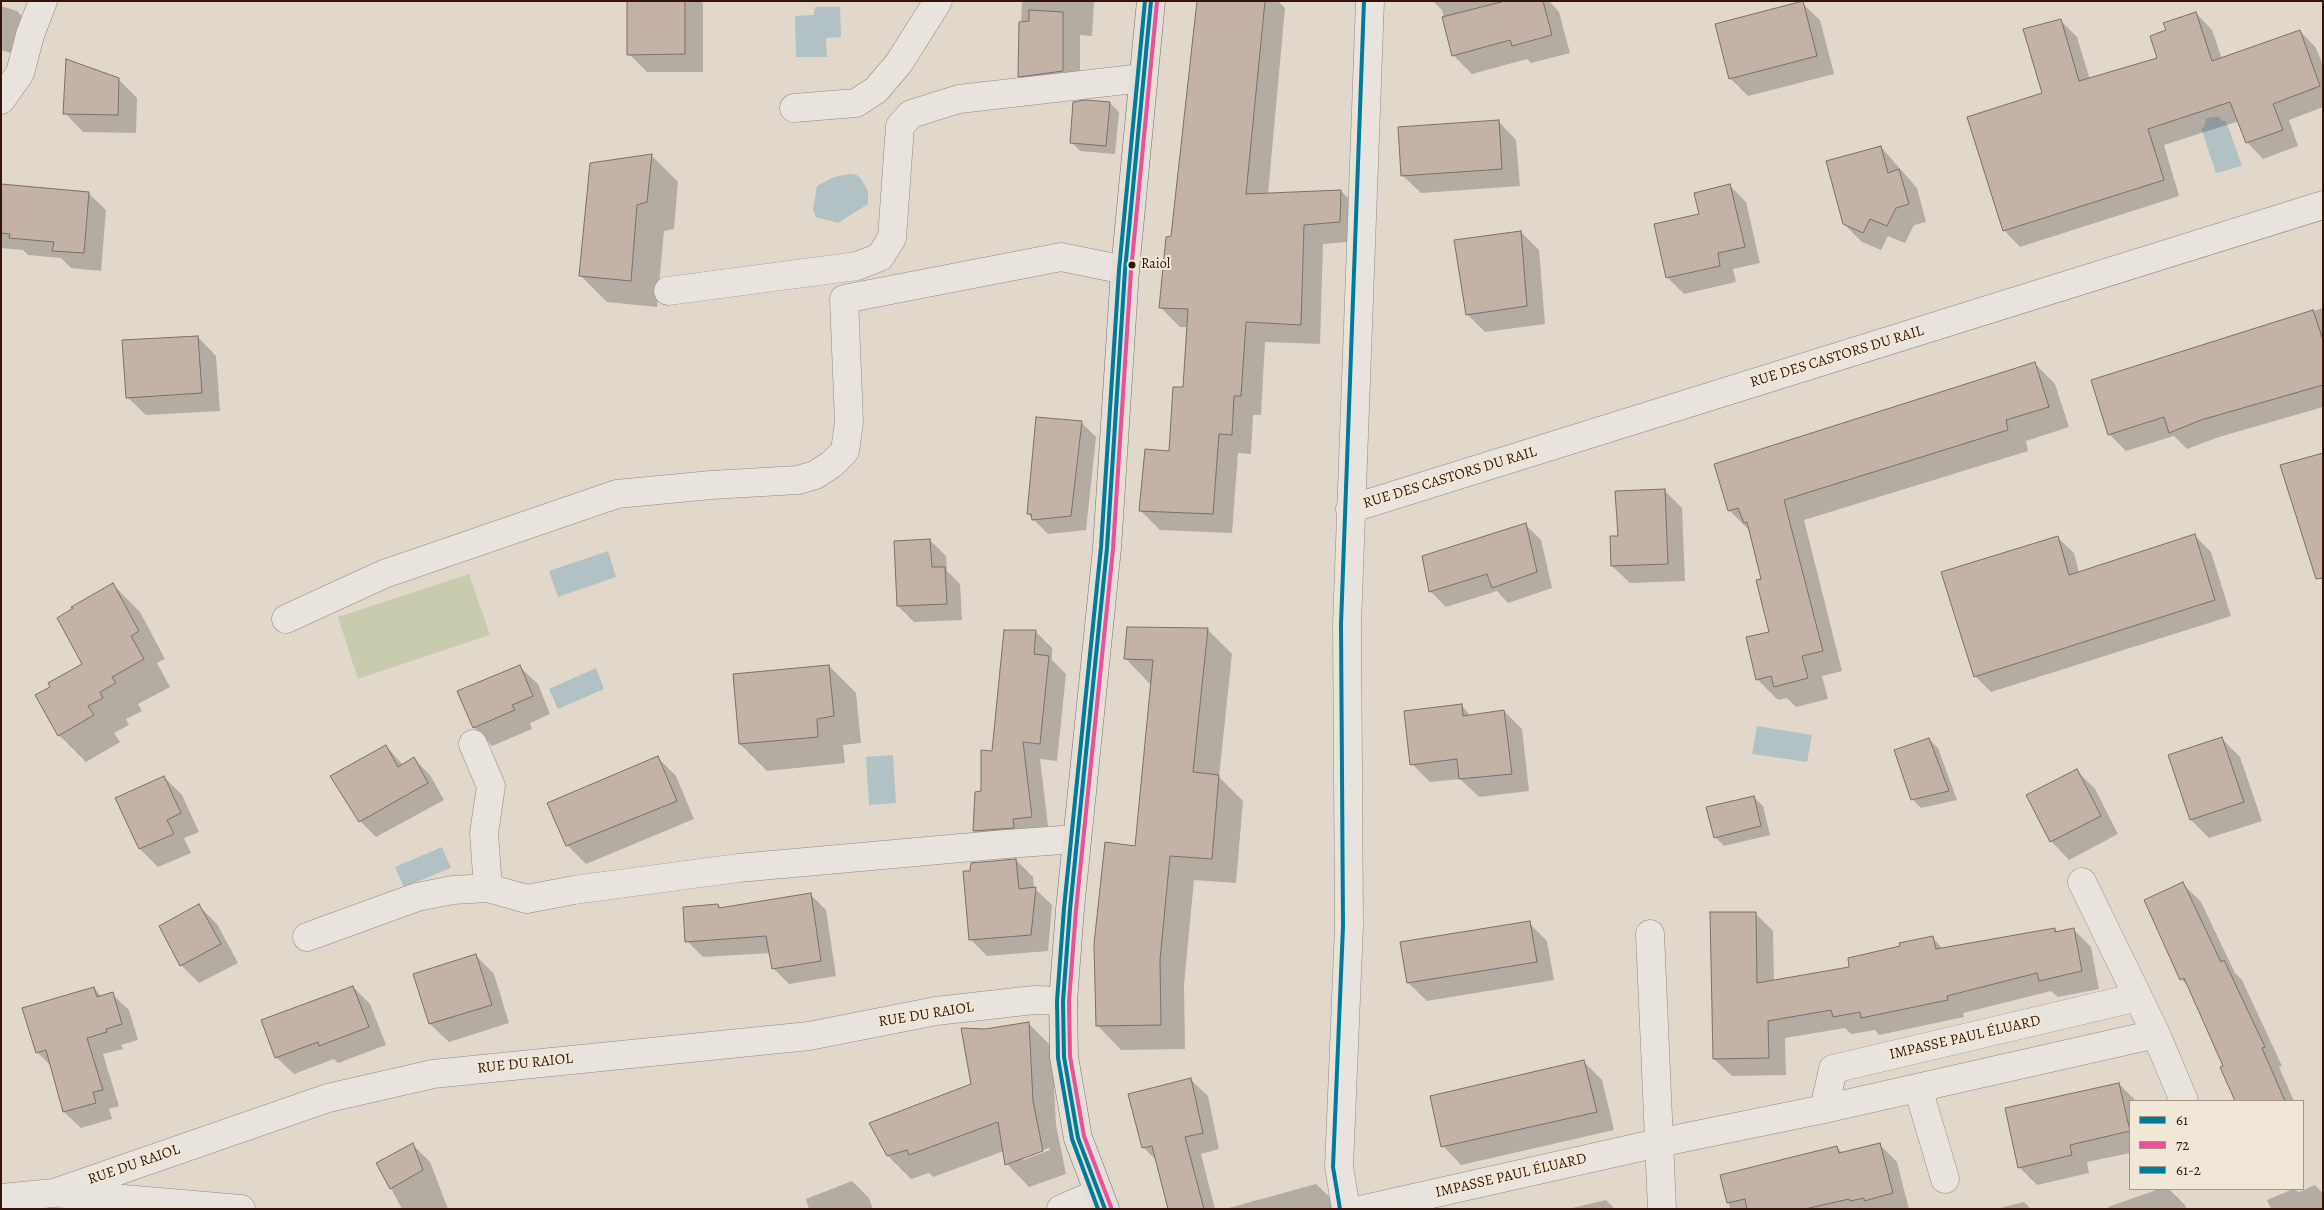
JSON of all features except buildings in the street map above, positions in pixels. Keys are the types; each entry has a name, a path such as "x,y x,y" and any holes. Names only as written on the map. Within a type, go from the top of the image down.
{"main road":[{"path":"1101,1201 1078,1138 1064,1058 1063,1001 1077,839 1107,548 1125,270 1150,1"}],"street":[{"path":"1,100 20,74 30,35 43,1"},
{"path":"794,108 856,103 876,90 899,63 938,1"},
{"path":"1346,1209 1339,1167 1349,926 1347,624 1370,1"},
{"path":"668,291 857,266 880,257 892,238 900,126 911,114 959,100 1143,78"},
{"name":"RUE DES CASTORS DU RAIL","path":"1350,509 2323,205"},
{"path":"286,619 384,574 617,494 711,485 798,480 815,476 832,464 845,450 849,422 844,299 1061,257 1125,270"},
{"path":"472,744 491,786 484,833 488,888"},
{"path":"307,937 417,897 453,890 488,888 527,899 574,890 738,868 1077,839"},
{"path":"2082,882 2156,1034 2184,1100"},
{"path":"1650,934 1662,1209"},
{"name":"IMPASSE PAUL ÉLUARD","path":"1824,1110 1833,1069 2138,997"},
{"name":"RUE DU RAIOL","path":"1,1198 54,1193 328,1098 433,1074 809,1036 936,1010 1034,1000 1063,1001"},
{"name":"IMPASSE PAUL ÉLUARD","path":"1365,1209 1658,1143 1824,1110 2156,1034"},
{"path":"1918,1088 1945,1179"},
{"path":"54,1193 241,1209"},
{"path":"1061,1209 1101,1201"}],"green space":[{"path":"469,574 490,635 358,679 338,617"}],"shaded area":[{"path":"815,7 840,7 841,37 826,38 827,57 796,57 795,16 814,15"},
{"path":"2219,117 2226,121 2242,166 2216,173 2201,128 2204,127 2206,119"},
{"path":"850,174 857,175 862,180 868,192 868,204 838,223 816,217 813,210 817,186 834,177"},
{"path":"608,551 616,577 558,597 549,571"},
{"path":"596,668 604,689 558,709 549,689"},
{"path":"1757,726 1812,735 1807,762 1752,754"},
{"path":"893,755 896,803 869,805 866,757"},
{"path":"442,847 451,868 404,887 395,867"}],"transit line":[{"name":"61-2","path":"1098,1209 1072,1139 1058,1058 1057,1001 1064,908 1101,547 1119,270 1145,1"},
{"name":"61","path":"1105,1209 1078,1138 1064,1057 1063,1001 1070,909 1107,548 1125,270 1151,1"},
{"name":"61-2","path":"1340,1209 1333,1167 1343,926 1341,624 1364,1"},
{"name":"72","path":"1111,1207 1084,1136 1070,1056 1069,1001 1076,910 1113,549 1131,271 1157,2"}],"place":[{"name":"Raiol","path":"1132,265"}]}
